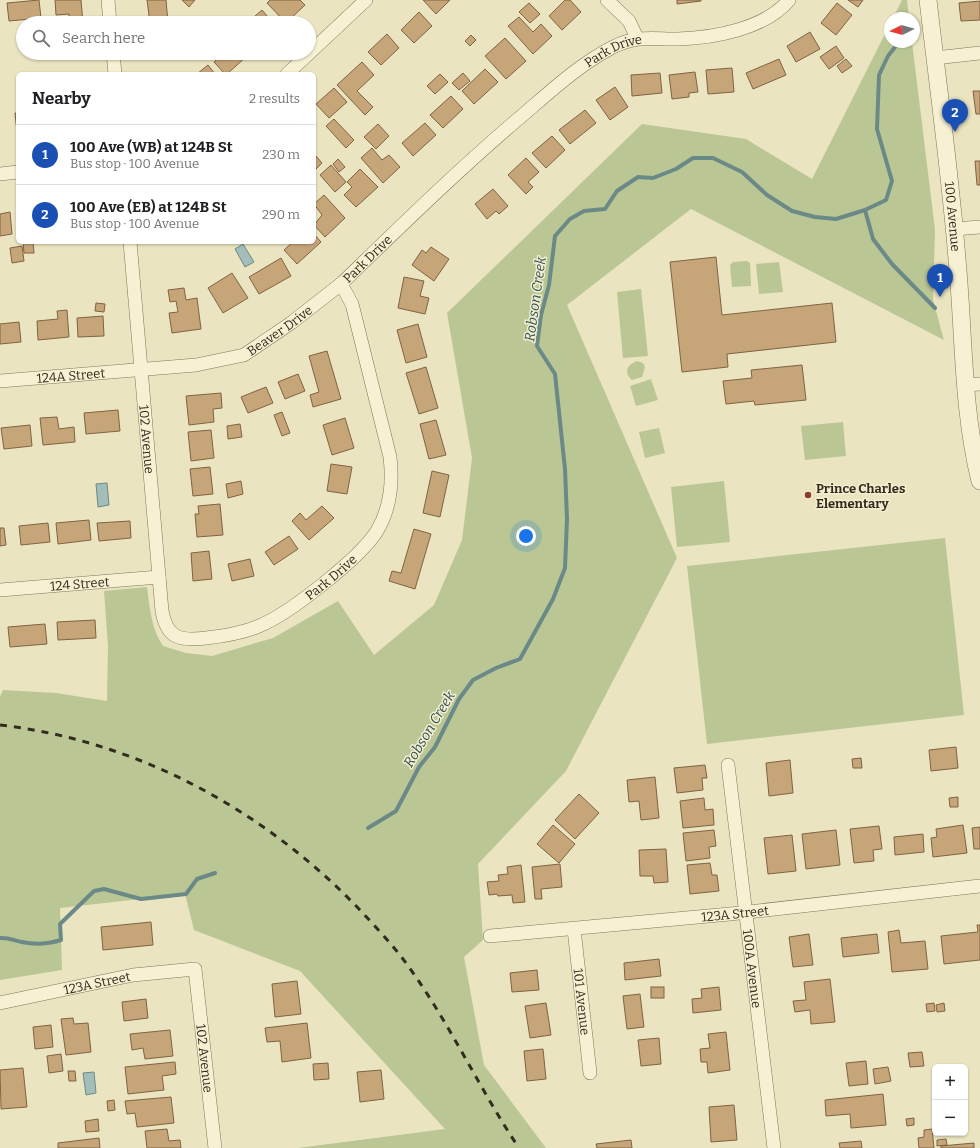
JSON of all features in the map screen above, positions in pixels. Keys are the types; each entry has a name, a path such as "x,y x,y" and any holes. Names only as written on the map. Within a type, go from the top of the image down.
{"street":[{"path":"108,0 109,16"},
{"path":"316,47 366,0"},
{"path":"607,0 628,21 637,38"},
{"name":"Park Drive","path":"172,635 185,640 196,640 246,631 261,625 284,612 354,558 378,530 390,492 390,457 352,304 341,284 463,166 555,87 579,68 601,54 637,38 694,38 731,32 770,15 789,0"},
{"name":"100 Avenue","path":"928,0 973,385 974,455 980,481"},
{"path":"935,58 980,53"},
{"path":"114,60 115,72"},
{"path":"289,72 302,60"},
{"path":"0,174 16,172"},
{"path":"954,228 980,227"},
{"name":"102 Avenue","path":"130,244 163,618 165,625 172,635"},
{"name":"Beaver Drive","path":"141,369 196,366 244,355 291,323 341,284"},
{"name":"124A Street","path":"0,381 141,369"},
{"name":"124 Street","path":"0,590 159,577"},
{"name":"100A Avenue","path":"728,766 774,1148"},
{"name":"123A Street","path":"490,936 745,912 980,886"},
{"name":"101 Avenue","path":"574,929 590,1073"},
{"name":"102 Avenue","path":"195,969 215,1148"},
{"name":"123A Street","path":"0,1003 133,975 195,969"}],"green space":[{"path":"902,0 907,0 908,12 896,12"},
{"path":"884,36 884,48 913,48 935,230 933,300 944,340 691,209 567,305 677,558 566,771 478,864 483,940 464,957 484,1065 546,1148 298,1148 445,1129 300,971 194,930 185,894 60,908 62,970 0,980 0,697 3,690 56,693 107,701 108,646 104,591 147,587 153,625 163,646 186,653 212,656 273,638 338,601 374,655 434,605 462,540 472,458 447,313 642,124 746,139 812,179"},
{"path":"747,261 750,263 751,286 732,287 730,265 733,262"},
{"path":"779,262 783,292 759,294 756,264"},
{"path":"641,289 648,356 623,358 617,292"},
{"path":"637,361 643,363 645,367 642,377 632,380 629,377 627,369"},
{"path":"651,379 658,400 636,406 630,386"},
{"path":"843,422 846,456 805,460 801,426"},
{"path":"659,428 665,453 645,458 639,432"},
{"path":"724,481 730,542 677,547 671,487"},
{"path":"945,538 964,715 707,744 687,566"}],"water":[{"path":"243,244 254,262 245,267 235,249"},
{"path":"107,483 109,505 98,507 96,484"},
{"path":"94,1072 96,1093 86,1095 83,1073"}],"building":[{"path":"39,0 41,16 16,16 16,20 9,21 7,3"},
{"path":"55,0 81,0 82,16 69,16 69,14 56,15"},
{"path":"147,0 166,0 167,16 149,16"},
{"path":"182,0 195,0 189,7"},
{"path":"270,0 300,0 305,5 293,16 279,16 267,3"},
{"path":"423,0 450,0 436,14"},
{"path":"565,0 570,0 581,12 562,30 549,16"},
{"path":"677,0 701,0 701,1 677,4"},
{"path":"848,0 863,0 858,7"},
{"path":"980,1 980,20 961,21 959,3"},
{"path":"529,3 540,14 530,23 519,12"},
{"path":"837,3 852,15 836,35 821,23"},
{"path":"262,10 267,16 255,16"},
{"path":"419,12 432,26 414,43 401,30"},
{"path":"519,17 533,32 541,24 552,36 533,54 508,26"},
{"path":"810,32 820,49 796,62 787,46"},
{"path":"387,34 399,48 381,65 368,52"},
{"path":"471,35 476,40 470,46 465,41"},
{"path":"505,38 526,61 506,79 485,56"},
{"path":"836,46 844,58 829,69 820,57"},
{"path":"779,59 786,75 753,89 746,73"},
{"path":"846,59 852,66 842,73 837,66"},
{"path":"216,60 243,60 229,72 223,72 214,62"},
{"path":"362,62 374,75 357,91 373,107 365,115 337,85"},
{"path":"208,65 213,72 199,72"},
{"path":"732,68 734,92 708,94 706,70"},
{"path":"485,69 498,82 474,104 462,91"},
{"path":"695,72 698,92 689,93 689,97 672,99 669,75"},
{"path":"463,73 470,81 459,90 452,83"},
{"path":"660,73 662,93 632,96 631,75"},
{"path":"440,74 448,82 435,94 427,86"},
{"path":"615,87 628,107 610,120 596,100"},
{"path":"334,88 347,102 329,118 316,104"},
{"path":"973,91 980,91 980,114 976,114"},
{"path":"451,96 463,109 443,128 430,115"},
{"path":"585,110 596,123 570,144 559,130"},
{"path":"334,119 354,140 346,148 326,126"},
{"path":"425,123 436,135 413,156 402,143"},
{"path":"378,124 389,136 376,149 364,137"},
{"path":"552,136 565,150 546,168 532,153"},
{"path":"372,148 382,160 389,155 400,167 383,183 361,158"},
{"path":"316,156 322,163 316,169"},
{"path":"526,158 539,172 528,182 533,187 526,194 508,175"},
{"path":"338,159 345,167 339,172 333,164"},
{"path":"975,161 980,161 980,185 977,185"},
{"path":"331,165 346,182 335,192 320,175"},
{"path":"360,169 378,187 356,207 344,195 352,187 347,182"},
{"path":"493,189 508,206 499,214 496,211 487,219 475,204"},
{"path":"324,195 345,218 325,237 316,227 316,222 322,215 316,207 316,202"},
{"path":"10,212 12,234 0,236 0,214"},
{"path":"316,236 321,242 297,264 284,250 291,244 316,244"},
{"path":"23,244 33,244 34,253 24,253"},
{"path":"22,246 24,261 12,263 10,248"},
{"path":"431,247 449,259 434,281 412,265 422,250 426,253"},
{"path":"716,257 722,315 832,303 836,342 727,354 728,367 682,372 670,262"},
{"path":"281,258 291,276 259,294 249,277"},
{"path":"232,273 248,298 223,313 208,288"},
{"path":"404,277 424,281 420,296 429,298 425,314 398,308"},
{"path":"184,288 186,300 197,298 201,329 172,333 169,313 178,312 176,301 170,302 168,290"},
{"path":"96,303 105,304 104,312 95,311"},
{"path":"67,310 69,337 38,340 37,321 58,319 57,311"},
{"path":"103,316 104,336 78,337 77,318"},
{"path":"19,322 21,342 0,344 0,324"},
{"path":"418,324 427,357 406,363 397,330"},
{"path":"327,351 341,399 313,407 310,395 319,392 309,356"},
{"path":"802,365 806,400 755,405 754,401 726,404 723,381 752,378 751,370"},
{"path":"426,367 438,408 419,414 406,373"},
{"path":"298,374 305,391 285,399 278,382"},
{"path":"266,387 273,403 248,413 241,397"},
{"path":"221,393 222,408 213,409 214,422 189,425 186,396"},
{"path":"118,410 120,431 86,434 84,413"},
{"path":"282,412 290,433 282,436 274,415"},
{"path":"57,417 59,429 74,427 75,442 43,445 40,418"},
{"path":"345,418 354,448 332,455 323,425"},
{"path":"436,420 446,455 429,459 420,424"},
{"path":"240,424 242,437 228,439 227,426"},
{"path":"30,425 32,446 4,449 1,428"},
{"path":"211,430 214,458 191,461 188,432"},
{"path":"331,464 352,467 347,494 327,491"},
{"path":"210,467 213,494 193,496 190,469"},
{"path":"432,471 449,475 440,517 423,513"},
{"path":"241,481 243,494 228,498 226,484"},
{"path":"220,504 223,535 197,537 195,514 199,514 198,506"},
{"path":"322,506 334,518 309,540 292,521 300,513 306,520"},
{"path":"89,520 91,540 58,544 56,523"},
{"path":"130,521 131,538 99,541 97,523"},
{"path":"48,523 50,542 21,545 19,526"},
{"path":"0,528 4,528 6,545 0,546"},
{"path":"414,529 431,534 415,589 389,581 392,571 401,573"},
{"path":"289,536 298,549 274,565 265,552"},
{"path":"209,551 212,579 193,581 191,553"},
{"path":"250,559 254,576 232,581 228,564"},
{"path":"95,620 96,638 58,640 57,622"},
{"path":"45,624 47,644 10,647 8,627"},
{"path":"956,747 958,768 931,771 929,750"},
{"path":"861,758 862,768 853,768 852,759"},
{"path":"790,760 793,793 769,796 766,763"},
{"path":"705,765 707,778 702,778 703,790 677,793 674,768"},
{"path":"655,777 659,818 641,820 639,801 629,802 627,780"},
{"path":"579,794 599,813 575,839 555,820"},
{"path":"958,797 958,807 950,807 949,798"},
{"path":"704,798 705,810 713,809 714,825 683,828 680,801"},
{"path":"553,825 575,844 559,863 537,844"},
{"path":"963,825 967,853 933,857 931,838 937,837 936,829"},
{"path":"879,826 882,849 873,850 874,861 854,863 850,829"},
{"path":"980,827 980,849 974,849 972,828"},
{"path":"714,830 716,846 709,847 710,858 686,861 683,833"},
{"path":"836,830 840,865 806,869 802,834"},
{"path":"923,834 924,852 895,855 894,837"},
{"path":"792,835 796,871 768,874 764,838"},
{"path":"666,849 668,882 654,883 653,876 640,876 639,850"},
{"path":"710,863 712,875 717,875 719,891 690,894 687,865"},
{"path":"560,864 562,887 541,889 542,899 535,899 532,867"},
{"path":"521,865 525,902 513,903 512,895 489,895 487,882 499,881 498,875 508,874 507,867"},
{"path":"151,922 153,945 103,950 101,927"},
{"path":"977,925 980,925 980,960 944,964 941,936 978,932"},
{"path":"899,930 901,943 925,941 928,969 892,972 888,932"},
{"path":"809,934 813,965 793,967 789,937"},
{"path":"877,934 879,953 843,957 841,938"},
{"path":"659,959 661,976 625,980 624,963"},
{"path":"537,970 539,990 512,992 510,973"},
{"path":"830,979 835,1022 811,1024 810,1010 795,1012 793,1001 806,1000 804,982"},
{"path":"297,981 301,1014 275,1017 272,984"},
{"path":"651,987 664,987 664,998 651,998"},
{"path":"719,987 721,1010 693,1013 692,999 702,998 701,989"},
{"path":"640,994 644,1027 627,1029 623,996"},
{"path":"146,999 148,1018 124,1021 122,1002"},
{"path":"546,1003 551,1035 530,1038 525,1006"},
{"path":"934,1003 935,1011 927,1012 926,1004"},
{"path":"944,1003 945,1011 937,1012 936,1005"},
{"path":"73,1018 74,1024 88,1023 91,1052 66,1055 61,1019"},
{"path":"307,1023 311,1058 282,1062 280,1041 267,1042 265,1028"},
{"path":"51,1025 53,1047 35,1049 33,1027"},
{"path":"170,1030 173,1056 145,1059 143,1048 132,1050 130,1034"},
{"path":"726,1032 730,1070 708,1073 707,1062 701,1062 700,1049 710,1048 708,1034"},
{"path":"659,1038 661,1064 641,1066 638,1040"},
{"path":"543,1049 546,1079 527,1081 524,1051"},
{"path":"922,1052 924,1066 910,1067 908,1053"},
{"path":"61,1054 63,1071 49,1073 47,1056"},
{"path":"866,1061 868,1084 849,1086 846,1063"},
{"path":"175,1062 176,1074 162,1076 164,1090 128,1094 125,1067"},
{"path":"328,1063 329,1079 314,1080 313,1064"},
{"path":"888,1067 891,1081 875,1084 873,1069"},
{"path":"23,1068 27,1107 1,1109 0,1070"},
{"path":"381,1070 384,1099 360,1102 357,1072"},
{"path":"68,1071 75,1071 76,1081 69,1081"},
{"path":"883,1094 886,1125 851,1128 850,1114 826,1116 825,1100"},
{"path":"171,1097 174,1123 137,1127 135,1113 127,1114 125,1101"},
{"path":"114,1100 115,1110 108,1111 107,1101"},
{"path":"734,1105 737,1140 711,1142 709,1107"},
{"path":"914,1118 914,1125 907,1126 906,1119"},
{"path":"98,1119 99,1131 86,1132 85,1121"},
{"path":"167,1129 169,1141 180,1140 181,1148 147,1148 145,1131"},
{"path":"932,1129 934,1148 919,1148 918,1138 924,1137 924,1130"},
{"path":"99,1138 100,1148 58,1148 58,1143"},
{"path":"946,1139 947,1145 937,1146 937,1140"},
{"path":"631,1140 632,1148 597,1148 596,1144"},
{"path":"861,1141 862,1148 840,1148 839,1143"},
{"path":"974,1143 974,1148 941,1148 941,1146"}],"waterway":[{"name":"Robson Creek","path":"368,828 396,811 419,767 435,747 459,699 473,680 496,668 520,659 553,599 565,568 567,519 565,469 555,374 537,346 541,315 549,285 555,236 570,219 584,211 605,209 617,191 638,177 653,178 676,169 693,158 713,158 742,172 767,195 792,211 815,217 836,219 865,210 886,200 892,181 877,129 879,75 888,56 894,48"},
{"path":"865,210 873,239 892,264 935,308"},
{"name":"Robson Creek","path":"0,938 37,944 61,940 60,924 94,891 104,889 141,899 186,894 197,879 215,873"}],"railway":[{"path":"0,725 51,733 101,747 149,764 196,786 240,811 282,841 322,873 359,909 403,959 449,1029 504,1125 519,1148"}],"place":[{"name":"100 Ave (EB) at 124B St","path":"955,132"},
{"name":"100 Ave (WB) at 124B St","path":"940,297"},
{"name":"Prince Charles Elementary","path":"808,495"}]}
